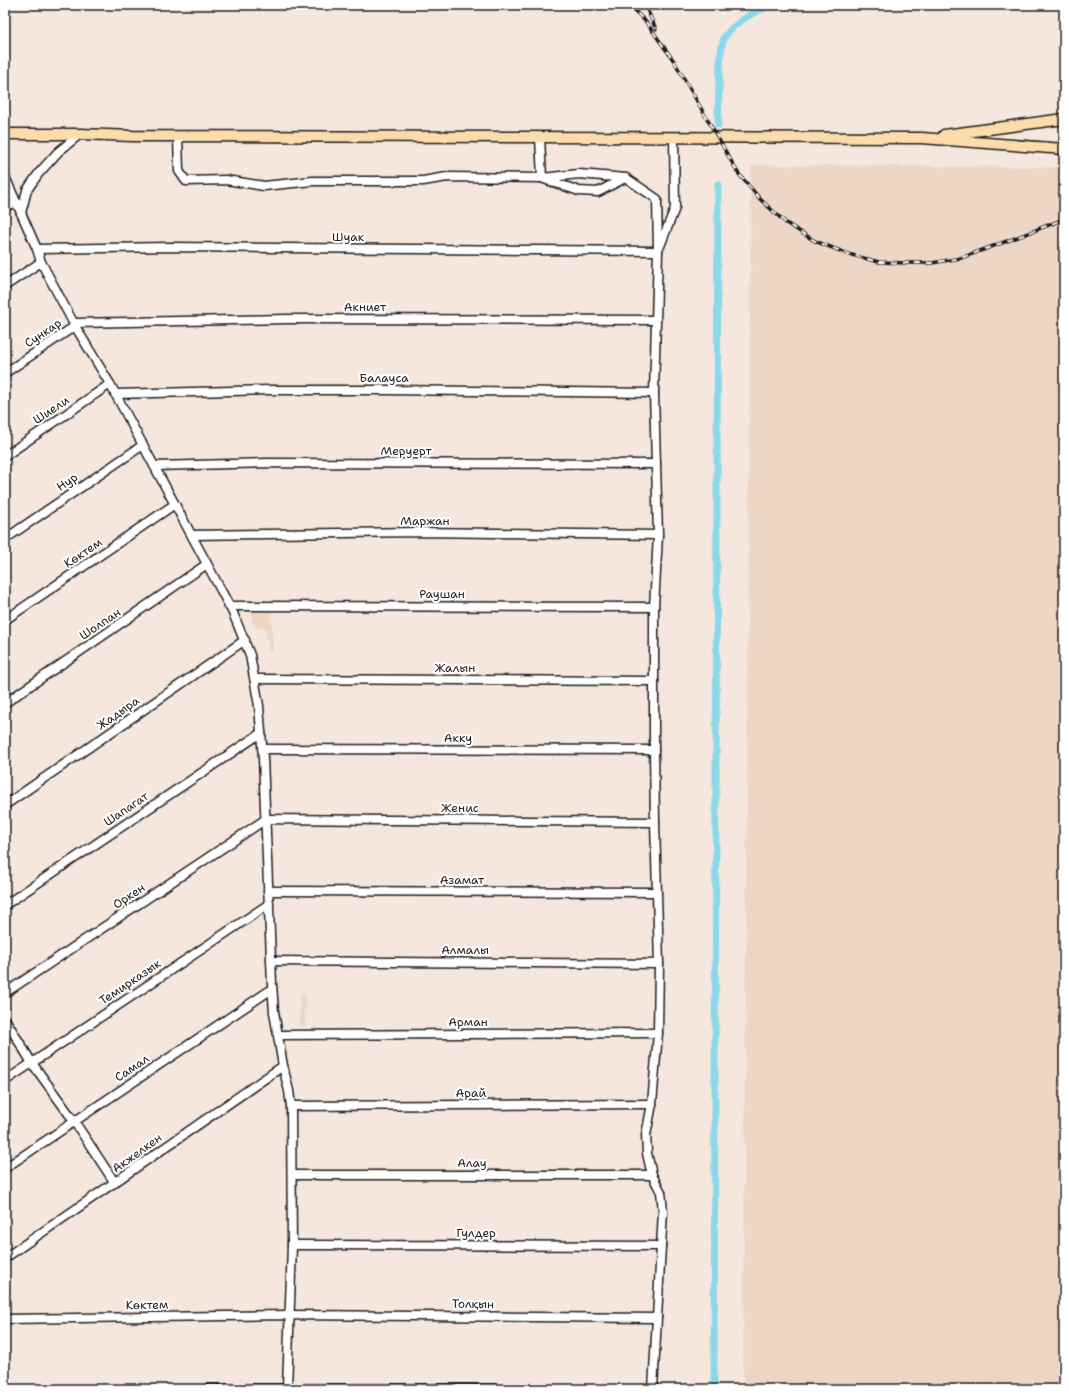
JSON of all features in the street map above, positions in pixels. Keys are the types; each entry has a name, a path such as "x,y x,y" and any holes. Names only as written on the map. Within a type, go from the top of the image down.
{"main road":[{"path":"922,138 1064,119"},
{"path":"5,134 80,134 178,137 922,138 1064,149"}],"street":[{"path":"21,213 26,190 58,152 80,134"},
{"path":"178,137 179,171 186,181 226,180 264,186 313,181 423,181 446,177 542,178 579,174 626,178 657,199 658,251 654,393 658,535 654,607 654,750 656,892 659,964 658,1033 652,1104 646,1135 647,1153 652,1175 661,1192 663,1211 653,1389"},
{"path":"540,137 542,178"},
{"path":"658,251 675,208 674,137"},
{"path":"5,177 42,262 74,324 110,384 192,535 229,606 245,640 250,655 259,706 263,749 274,1012 279,1034 283,1066 290,1090 291,1106 293,1175 287,1389"},
{"path":"542,178 578,191 598,192 626,178"},
{"path":"5,202 16,202"},
{"path":"5,208 16,202"},
{"name":"Шуак","path":"37,248 178,247 658,251"},
{"path":"5,286 42,262"},
{"name":"Акниет","path":"74,324 288,319 656,320"},
{"name":"Сункар","path":"5,373 74,324"},
{"name":"Шиели","path":"5,456 110,384"},
{"name":"Балауса","path":"115,394 387,390 654,393"},
{"name":"Нур","path":"5,539 143,446"},
{"name":"Меруерт","path":"155,466 266,463 656,464"},
{"name":"Көктем","path":"5,620 175,504"},
{"name":"Маржан","path":"192,535 418,532 658,535"},
{"name":"Шолпан","path":"5,703 207,564"},
{"name":"Раушан","path":"229,606 654,607"},
{"name":"Жадыра","path":"5,806 245,640"},
{"name":"Жалын","path":"255,680 654,681"},
{"name":"Шапагат","path":"5,905 261,733"},
{"name":"Акку","path":"263,749 654,750"},
{"name":"Женис","path":"266,819 655,822"},
{"name":"Оркен","path":"5,992 266,819"},
{"name":"Азамат","path":"268,891 656,892"},
{"name":"Темирказык","path":"5,1081 269,904"},
{"name":"Алмалы","path":"271,961 659,964"},
{"name":"Самал","path":"5,1168 272,989"},
{"path":"5,1019 32,1063 116,1183"},
{"name":"Арман","path":"279,1034 658,1033"},
{"name":"Акжелкен","path":"5,1258 116,1183 172,1142 283,1066"},
{"name":"Арай","path":"291,1106 652,1104"},
{"name":"Алау","path":"293,1175 652,1175"},
{"name":"Гулдер","path":"292,1244 661,1246"},
{"name":"Көктем","path":"5,1320 290,1315"},
{"name":"Толқын","path":"290,1315 656,1318"},
{"path":"207,1389 496,1389"}],"shaded area":[{"path":"751,165 1064,167 1064,1389 743,1389"},
{"path":"271,607 273,652 269,652 268,639 266,639 266,628 255,628 255,624 252,624 252,608"},
{"path":"300,995 306,995 305,1026 300,1026"}],"waterway":[{"path":"718,125 721,52 725,36 734,26 751,14 770,5"},
{"path":"714,1389 718,184"}],"railway":[{"path":"629,5 646,22 674,61 738,173 760,199 786,223 815,241 848,254 879,262 932,263 961,258 1064,219"},
{"path":"645,5 656,29"}]}
